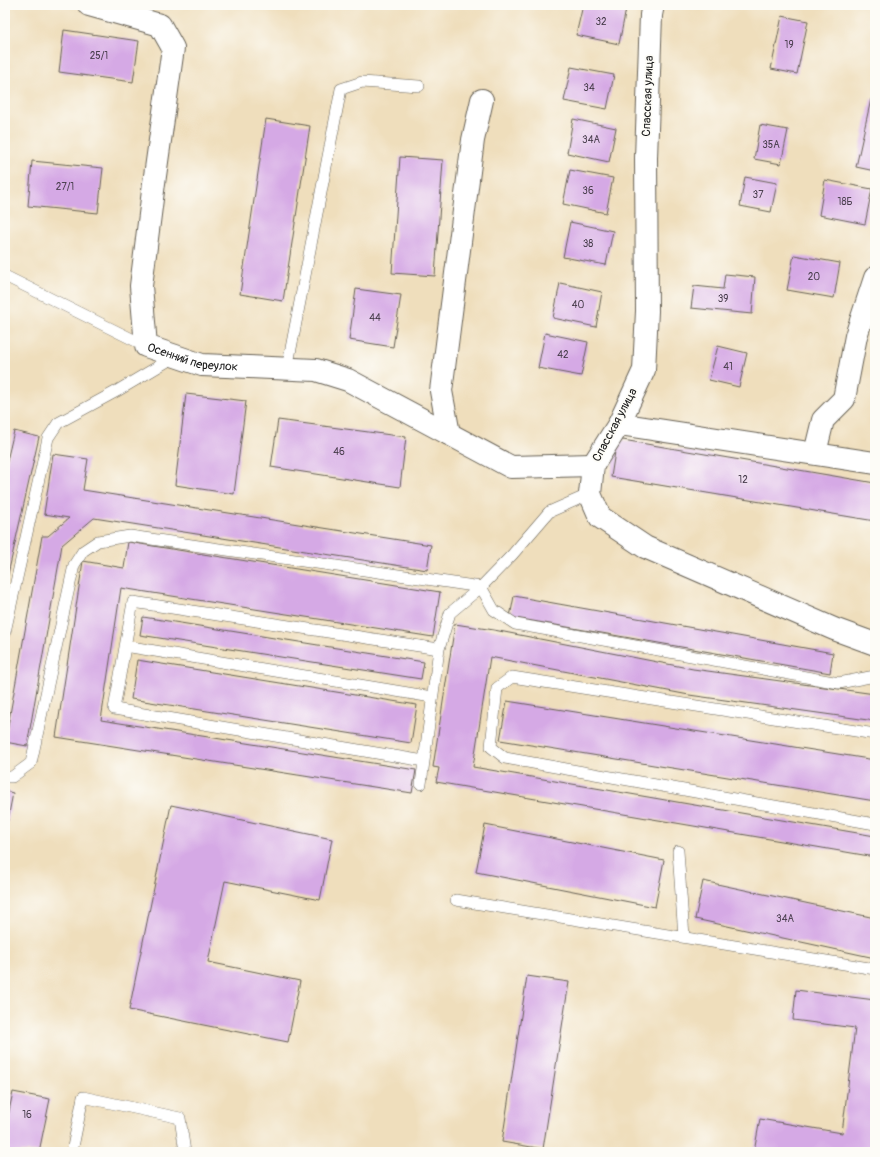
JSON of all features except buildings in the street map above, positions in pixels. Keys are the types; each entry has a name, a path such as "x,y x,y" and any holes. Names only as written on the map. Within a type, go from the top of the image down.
{"street":[{"name":"Осенний переулок","path":"89,5 160,25 173,48 155,176 142,286 146,346 202,365 316,370 348,380 511,467 593,465"},
{"name":"Спасская улица","path":"653,5 646,158 646,310 644,370 619,424 593,465 590,494 600,517 645,547 834,629 875,644"},
{"path":"449,434 440,391 473,140 482,100"},
{"path":"815,453 823,420 844,399 856,336 875,278"},
{"path":"619,424 875,463"}],"lane":[{"path":"287,369 341,89 362,82 419,86"},
{"path":"5,276 146,346"},
{"path":"5,632 48,438 58,423 117,391 176,356"},
{"path":"421,784 439,649 450,613 481,587 512,555 549,512 590,494"},
{"path":"5,777 12,777 31,763 74,565 83,551 98,541 130,536 481,587"},
{"path":"481,587 494,610 515,624 839,683 875,676"},
{"path":"424,761 114,709 132,602 439,649"},
{"path":"125,646 432,697"},
{"path":"875,734 512,677 497,688 491,747 505,758 875,824"},
{"path":"678,852 684,937"},
{"path":"456,900 875,969"},
{"path":"72,1152 83,1097 180,1118 185,1152"}]}
